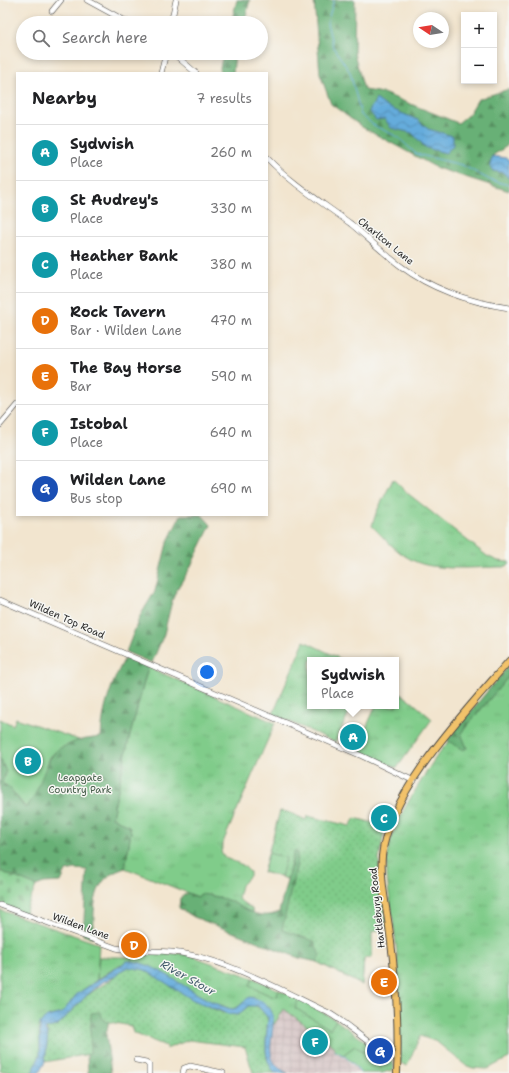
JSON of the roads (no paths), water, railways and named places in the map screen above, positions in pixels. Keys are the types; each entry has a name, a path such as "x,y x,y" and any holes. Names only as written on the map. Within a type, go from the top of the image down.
{"main road":[{"name":"Hartlebury Road","path":"397,1073 398,1058 395,976 383,884 382,855 389,827 414,781 443,739 509,661"}],"street":[{"path":"52,11 61,0"},
{"path":"87,0 116,16"},
{"path":"173,16 176,0"},
{"path":"161,72 164,60"},
{"path":"181,60 195,72"},
{"name":"Charlton Lane","path":"268,159 287,177 352,225 383,253 413,275 463,299 509,308"},
{"path":"0,425 16,406"},
{"name":"Wilden Top Road","path":"0,600 362,756 414,781"},
{"name":"Wilden Lane","path":"0,905 116,948 132,951 159,950 186,954 226,966 327,1012 338,1018 385,1053 398,1058"},
{"path":"136,1060 146,1062 149,1065 149,1073"},
{"path":"183,1073 184,1068 190,1066 223,1073"}],"water":[{"path":"376,99 387,107 418,120 428,129 453,136 453,145 446,153 426,148 412,133 391,128 385,119 376,120 369,111"},
{"path":"492,156 506,158 509,161 509,179 504,173 493,171 490,166"},
{"path":"127,961 138,962 149,966 207,999 227,1008 236,1008 250,997 265,1003 272,1011 272,1055 276,1065 288,1073 275,1073 268,1061 266,1054 266,1039 268,1018 258,1006 248,1006 238,1015 228,1014 193,1000 145,970 129,967 122,970 118,975 103,982 86,996 57,1026 46,1028 45,1031 48,1034 45,1062 39,1073 32,1073 40,1055 40,1023 47,1017 62,1013 77,994"}],"waterway":[{"path":"334,0 327,23 333,47 350,72 361,115 375,126 398,137 416,154 462,165 490,180 509,185"},
{"path":"335,1051 349,1060 360,1073"}],"place":[{"name":"Sydwish","path":"353,737"},
{"name":"St Audrey's","path":"28,761"},
{"name":"Heather Bank","path":"384,818"},
{"name":"Rock Tavern","path":"134,945"},
{"name":"The Bay Horse","path":"384,982"},
{"name":"Istobal","path":"315,1042"},
{"name":"Wilden Lane","path":"380,1051"}],"park label":[{"name":"Leapgate Country Park","path":"80,782"}],"water label":[{"name":"River Stour","path":"188,978"}]}
